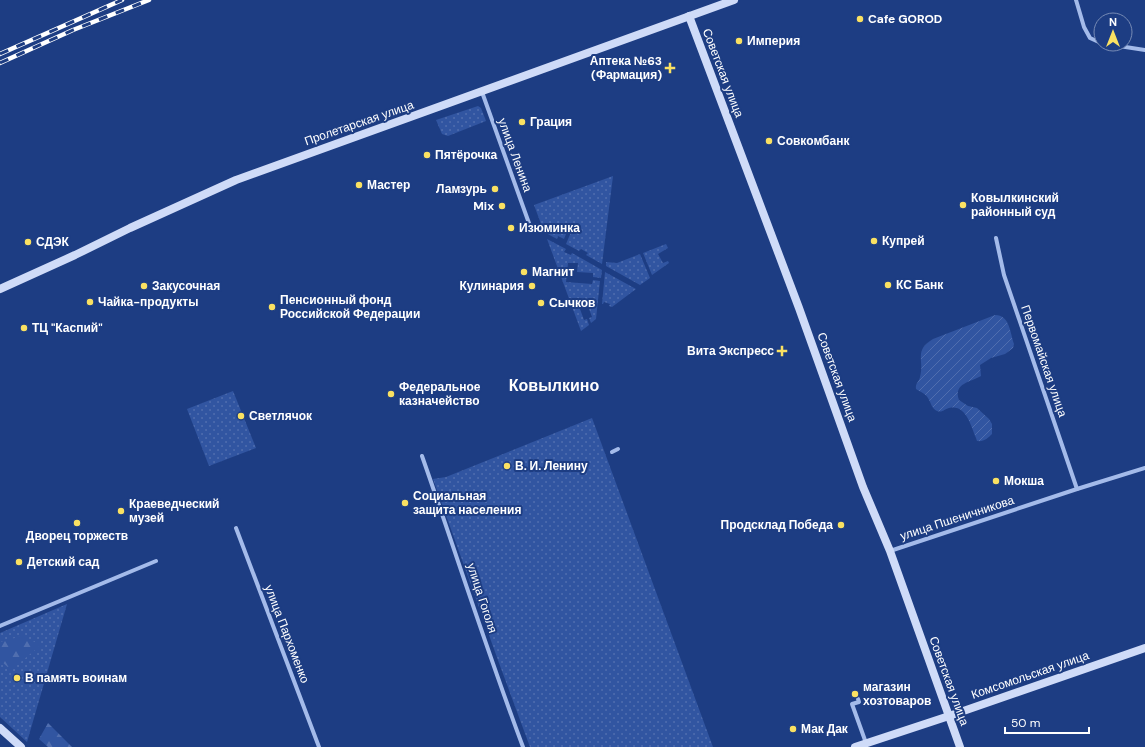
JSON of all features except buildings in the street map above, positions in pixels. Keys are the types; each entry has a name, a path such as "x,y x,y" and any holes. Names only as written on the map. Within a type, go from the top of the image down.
{"street":[{"name":"Пролетарская улица","path":"0,288 76,255 130,228 236,180 734,0"},
{"path":"1076,0 1084,26 1090,38 1093,39"},
{"name":"Советская улица","path":"689,16 796,301 863,487 890,550 960,747"},
{"path":"1133,48 1145,50"},
{"name":"улица Ленина","path":"482,92 530,226"},
{"name":"Первомайская улица","path":"996,238 1004,275 1077,488"},
{"path":"612,452 618,450"},
{"name":"улица Гоголя","path":"422,456 523,747"},
{"name":"улица Пшеничникова","path":"890,550 1077,488 1145,468"},
{"name":"улица Пархоменко","path":"236,528 319,747"},
{"path":"0,626 156,561"},
{"name":"Комсомольская улица","path":"855,747 1145,648"},
{"path":"858,699 859,702 852,704 866,743"},
{"path":"0,728 21,747"}],"green space":[{"path":"478,106 481,108 486,121 448,136 442,134 436,120"},
{"path":"613,176 602,264 586,255 588,253 581,249 579,251 566,244 571,232 566,234 564,239 558,236 557,239 544,232 534,205"},
{"path":"547,239 566,249 564,252 571,255 572,253 602,270 601,278 593,277 593,273 577,272 578,263 568,263 566,282 592,284 593,280 600,281 596,319 591,323 589,318 592,317 588,306 580,309 584,320 587,319 589,325 581,331"},
{"path":"666,244 668,248 658,254 663,263 668,261 669,263 652,275 643,253"},
{"path":"640,254 650,278 640,285 606,266 606,262 617,263"},
{"path":"605,272 636,289 612,307 609,306 610,304 604,302 602,304"},
{"path":"995,315 1004,318 1007,321 1014,344 1013,348 1005,354 991,358 980,365 981,376 964,384 958,390 959,400 968,406 977,408 989,419 992,424 992,434 984,440 977,441 970,422 960,409 949,408 941,412 935,410 927,396 916,389 916,385 920,379 921,352 927,343 933,339"},
{"path":"233,391 256,448 209,466 187,409"},
{"path":"592,418 713,747 530,747 499,663 433,479 446,477"},
{"path":"67,604 27,742 0,717 0,633"},
{"path":"22,636 41,645 11,670 0,660 0,642"},
{"path":"48,723 72,747 48,747 39,739"}],"railway":[{"path":"0,54 122,0"},
{"path":"0,63 73,30 149,0"}],"place":[{"name":"Cafe GOROD","path":"860,19"},
{"name":"Империя","path":"739,41"},
{"name":"Аптека №63 (Фармация)","path":"670,68"},
{"name":"Грация","path":"522,122"},
{"name":"Совкомбанк","path":"769,141"},
{"name":"Пятёрочка","path":"427,155"},
{"name":"Мастер","path":"359,185"},
{"name":"Ламзурь","path":"495,189"},
{"name":"Ковылкинский районный суд","path":"963,205"},
{"name":"Mix","path":"502,206"},
{"name":"Изюминка","path":"511,228"},
{"name":"Купрей","path":"874,241"},
{"name":"СДЭК","path":"28,242"},
{"name":"Магнит","path":"524,272"},
{"name":"КС Банк","path":"888,285"},
{"name":"Закусочная","path":"144,286"},
{"name":"Кулинария","path":"532,286"},
{"name":"Чайка-продукты","path":"90,302"},
{"name":"Сычков","path":"541,303"},
{"name":"Пенсионный фонд Российской Федерации","path":"272,307"},
{"name":"ТЦ \"Каспий\"","path":"24,328"},
{"name":"Вита Экспресс","path":"782,351"},
{"name":"Федеральное казначейство","path":"391,394"},
{"name":"Светлячок","path":"241,416"},
{"name":"В. И. Ленину","path":"507,466"},
{"name":"Мокша","path":"996,481"},
{"name":"Социальная защита населения","path":"405,503"},
{"name":"Краеведческий музей","path":"121,511"},
{"name":"Дворец торжеств","path":"77,523"},
{"name":"Продсклад Победа","path":"841,525"},
{"name":"Детский сад","path":"19,562"},
{"name":"В память воинам","path":"17,678"},
{"name":"магазин хозтоваров","path":"855,694"},
{"name":"Мак Дак","path":"793,729"}],"district":[{"name":"Ковылкино","path":"554,385"}]}
